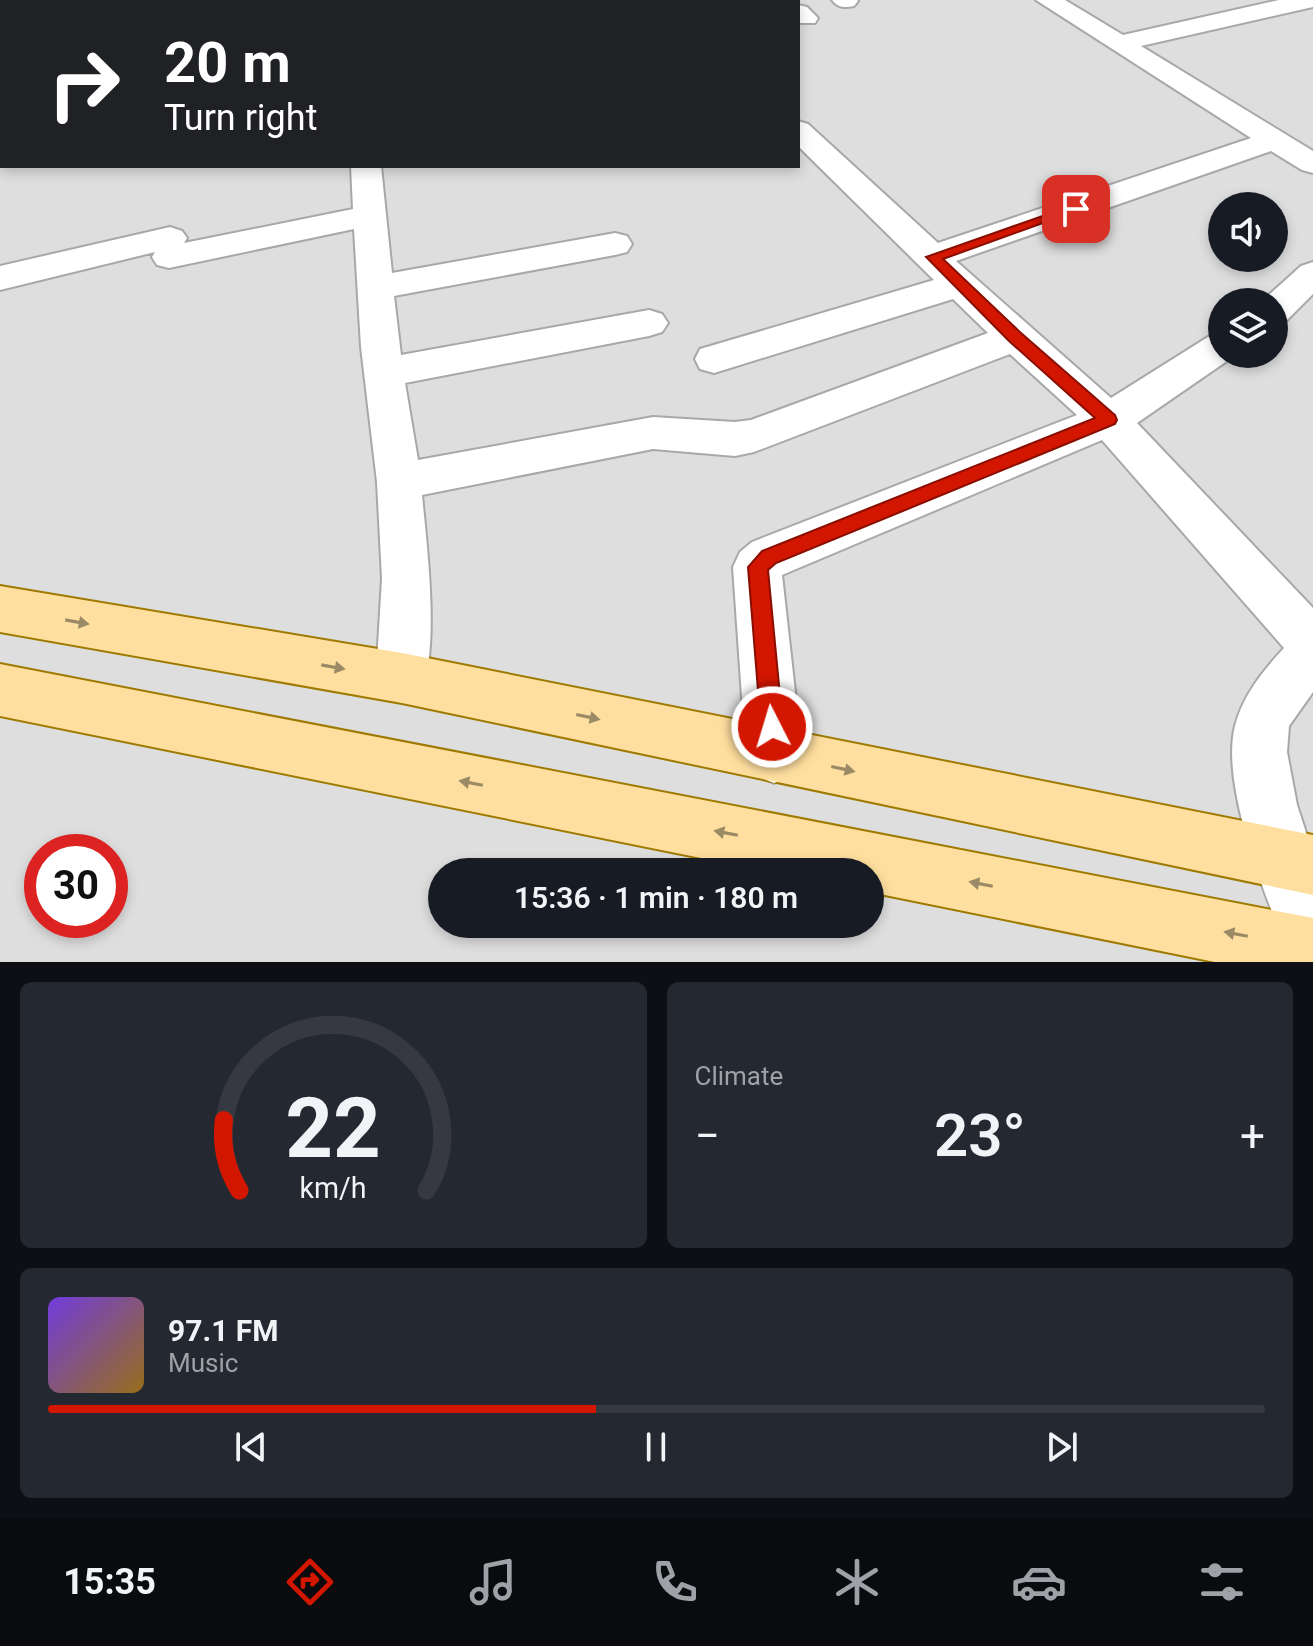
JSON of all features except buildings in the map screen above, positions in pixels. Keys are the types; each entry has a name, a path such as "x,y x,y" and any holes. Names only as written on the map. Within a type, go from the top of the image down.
{"main road":[{"path":"0,609 402,678 1300,862"},
{"path":"0,690 1313,950"}],"street":[{"path":"1048,0 1313,164"},
{"path":"1118,44 1310,1"},
{"path":"800,132 1015,337 1109,420 1313,644"},
{"path":"933,257 1275,140"},
{"path":"366,168 375,288 399,482 406,579 402,678"},
{"path":"0,278 370,216"},
{"path":"375,288 615,244"},
{"path":"1288,298 1313,274"},
{"path":"714,359 961,284"},
{"path":"384,373 649,323"},
{"path":"399,482 653,433 735,439 754,436 1015,337"},
{"path":"774,755 757,567 769,557 1109,420 1208,356"},
{"path":"1313,653 1285,687 1261,726 1260,773 1300,862 1313,936"}],"shaded area":[{"path":"800,0 1313,0 1313,962 0,962 0,168 800,168"}],"route":[{"path":"772,727 757,567 769,557 1109,420 1015,337 933,257 1076,209"}]}
